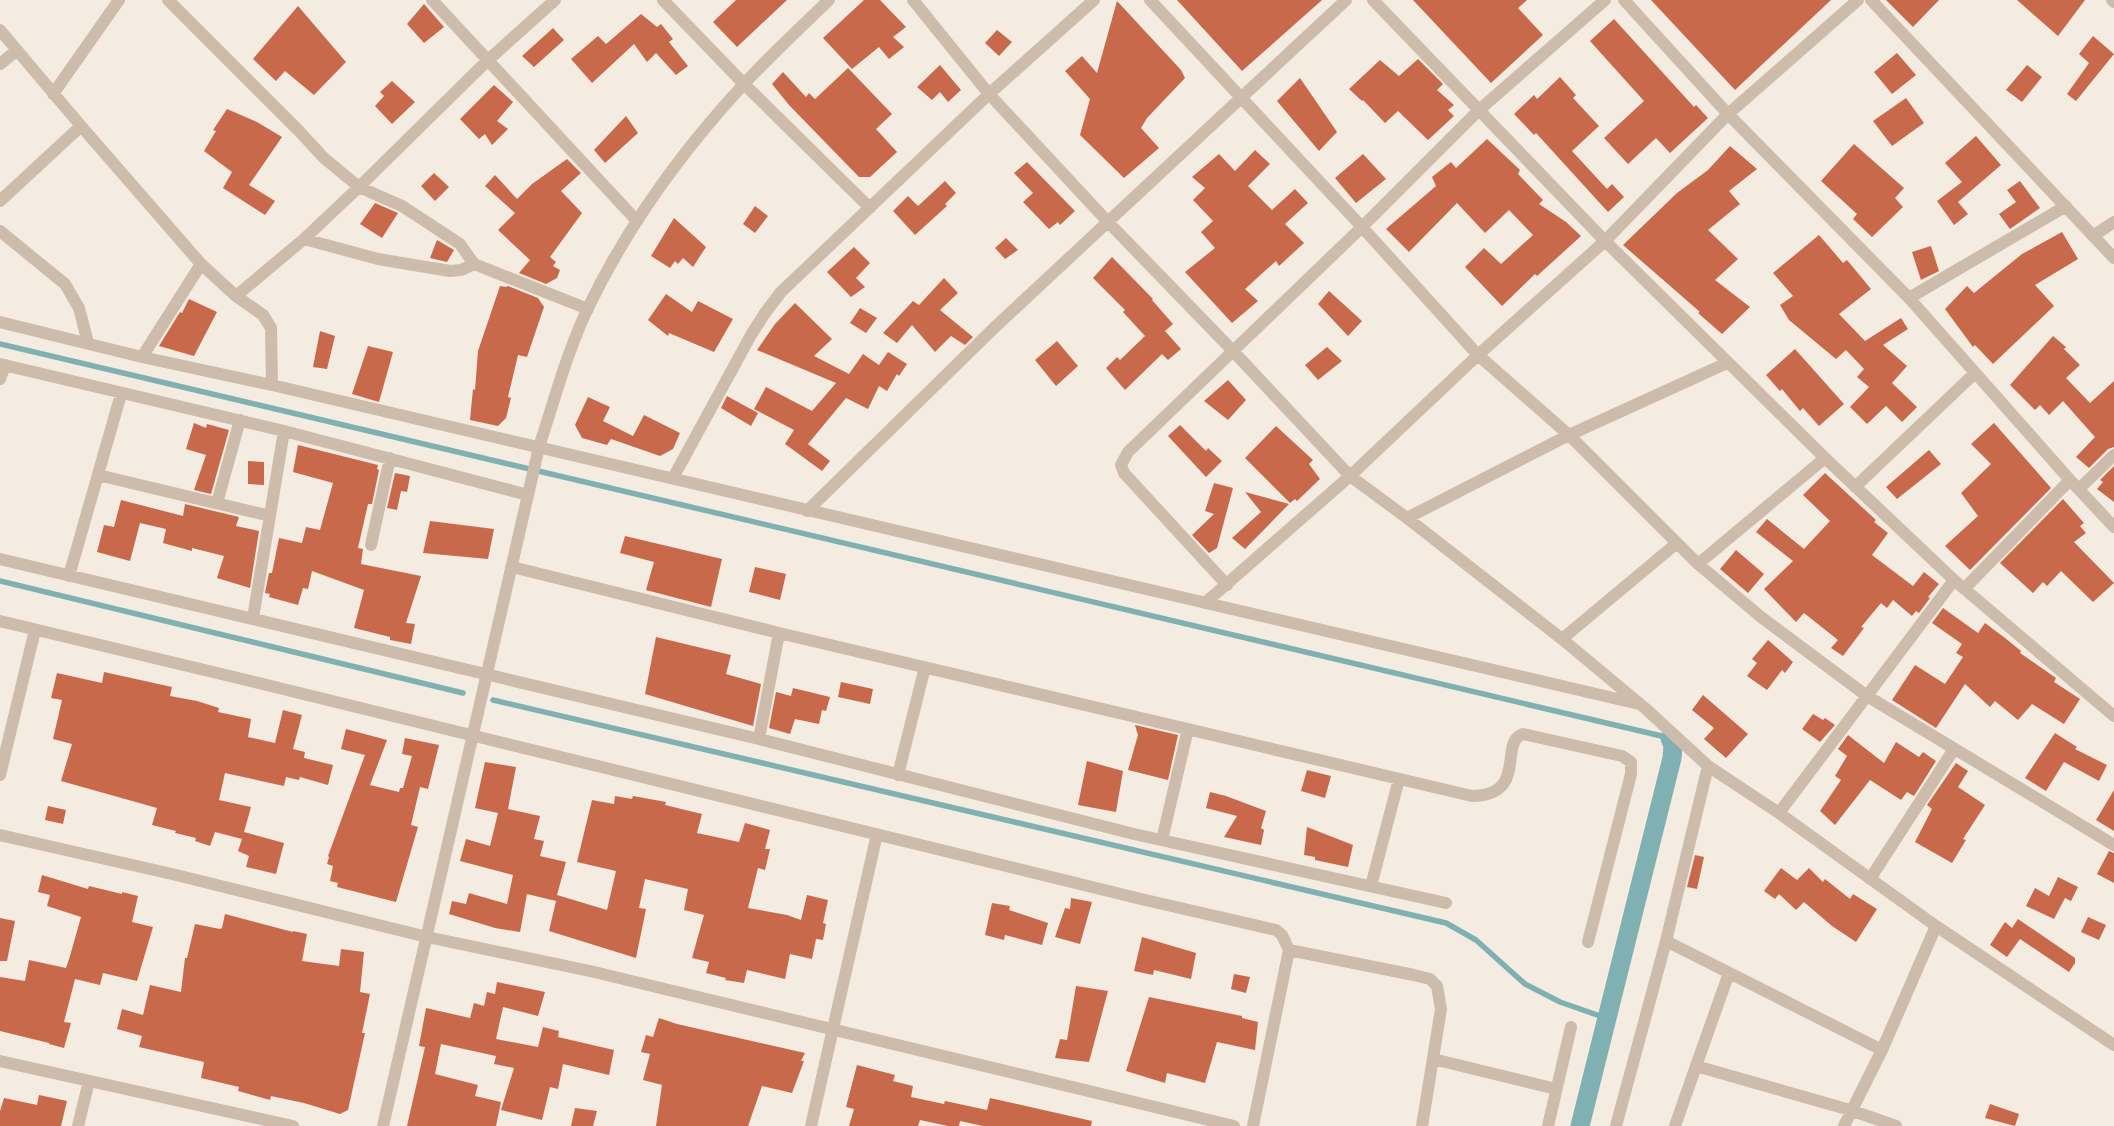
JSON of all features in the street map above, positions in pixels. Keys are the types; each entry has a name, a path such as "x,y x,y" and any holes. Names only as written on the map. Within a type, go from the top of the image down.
{"street":[{"path":"52,94 118,0"},
{"path":"168,0 324,158 360,187 402,206 460,244 474,264 588,309"},
{"path":"432,0 637,221"},
{"path":"236,296 304,239 360,187 487,61 555,0"},
{"path":"663,0 744,84 870,208"},
{"path":"383,1126 538,452 569,354 588,309 637,221 690,147 744,84 829,0"},
{"path":"913,0 989,94 1350,476 1408,518 1562,639 1708,766 1779,813 1936,926 2114,1045"},
{"path":"673,478 764,313 781,292 989,94 1094,0"},
{"path":"1150,0 1362,227 1478,355 1569,435 1698,564 1760,617 1867,696 2114,845"},
{"path":"807,512 994,328 1346,0"},
{"path":"1373,0 1605,241 1855,487 1964,589 2114,716"},
{"path":"1227,585 1124,473 1121,464 1128,452 1362,227 1478,111 1605,0"},
{"path":"1624,0 1728,114 1908,298 2074,485 2114,527"},
{"path":"1205,602 1227,585 1350,476 1478,355 1605,241 1728,114 1858,0"},
{"path":"1871,0 2114,258"},
{"path":"0,30 52,94 202,264 236,296 263,315 271,328 272,385"},
{"path":"0,64 16,50"},
{"path":"0,201 80,126"},
{"path":"1908,298 2066,206"},
{"path":"2093,236 2114,222"},
{"path":"0,231 65,284 78,308 88,343"},
{"path":"304,239 378,259 450,271 461,270 474,264"},
{"path":"142,357 202,264"},
{"path":"0,322 142,357 272,385 538,452 673,478 807,512 1205,602 1639,704"},
{"path":"1408,518 1569,435 1727,363"},
{"path":"0,379 2,365 121,394 284,430 528,495"},
{"path":"1855,487 1975,373"},
{"path":"69,576 121,394"},
{"path":"217,503 240,420"},
{"path":"253,618 284,430"},
{"path":"1964,589 2074,485 2114,455"},
{"path":"370,546 390,458"},
{"path":"1698,564 1825,458"},
{"path":"98,475 270,516"},
{"path":"1562,639 1678,543"},
{"path":"0,559 759,739 1134,834 1446,903"},
{"path":"512,567 779,633 1462,794 1483,796 1496,791 1506,782 1515,742 1519,735 1523,734 1622,756 1631,762 1631,774 1588,942"},
{"path":"1779,813 1954,580"},
{"path":"0,622 1141,899 1276,930 1282,934 1289,950 1253,1126"},
{"path":"0,775 35,630"},
{"path":"759,739 779,633"},
{"path":"898,775 925,667"},
{"path":"1162,840 1188,729"},
{"path":"1870,879 1954,749"},
{"path":"1616,1126 1666,940 1708,766"},
{"path":"1372,886 1399,779"},
{"path":"812,1126 877,834"},
{"path":"0,835 172,874 427,938 590,971 1234,1126"},
{"path":"1844,1126 1850,1110 1882,1050 1936,926"},
{"path":"1666,940 1882,1050"},
{"path":"1289,950 1430,979 1437,986 1442,1009 1422,1126"},
{"path":"1674,1126 1729,973"},
{"path":"1548,1126 1571,1026"},
{"path":"1433,1059 1556,1089"},
{"path":"0,1061 293,1126"},
{"path":"1696,1066 1850,1110 1896,1126"},
{"path":"78,1126 89,1080"}],"building":[{"path":"736,0 787,0 737,47 713,22"},
{"path":"864,0 880,0 906,27 893,37 904,47 889,59 879,47 852,69 823,38"},
{"path":"1177,0 1322,0 1242,71"},
{"path":"1413,0 1527,0 1518,8 1543,35 1491,83"},
{"path":"1651,0 1831,0 1735,90"},
{"path":"1886,0 1939,0 1913,27"},
{"path":"2017,0 2085,0 2058,36"},
{"path":"1117,1 1181,70 1185,78 1147,118 1141,128 1159,148 1124,178 1080,135 1090,99 1065,71 1082,56 1097,73"},
{"path":"424,4 444,27 424,43 407,24"},
{"path":"298,6 346,62 314,95 285,71 276,81 253,59"},
{"path":"641,14 657,27 661,24 673,39 669,42 688,66 676,75 656,53 647,62 634,44 592,83 571,59 598,36 606,44"},
{"path":"1614,19 1694,107 1696,105 1708,118 1670,153 1656,138 1628,164 1604,138 1644,101 1590,41"},
{"path":"553,28 564,40 534,67 522,56"},
{"path":"997,30 1012,42 999,56 985,43"},
{"path":"2093,36 2114,54 2076,101 2067,94 2089,63 2079,54"},
{"path":"1897,53 1916,75 1892,94 1874,72"},
{"path":"1418,59 1443,84 1437,90 1454,105 1448,110 1454,116 1428,140 1398,111 1385,123 1363,100 1349,89 1380,60 1399,76"},
{"path":"940,65 961,90 948,102 940,92 932,100 917,87"},
{"path":"2027,65 2042,77 2022,102 2006,90"},
{"path":"848,68 892,114 876,129 897,152 870,177 859,177 789,105 772,84 783,72 806,97 809,93 815,99"},
{"path":"1560,77 1576,95 1573,98 1599,126 1572,151 1607,189 1612,184 1624,197 1608,212 1536,133 1534,135 1514,114 1534,95 1537,99"},
{"path":"1300,78 1337,132 1319,151 1277,101"},
{"path":"392,81 415,102 392,124 375,106 384,96 380,92"},
{"path":"494,85 513,102 497,121 508,129 492,145 485,134 479,139 460,119"},
{"path":"1906,98 1924,123 1892,146 1873,121"},
{"path":"227,109 257,122 282,137 249,185 275,201 265,215 223,188 232,172 204,151 216,131 213,130"},
{"path":"626,116 638,133 605,163 594,150"},
{"path":"1976,136 2001,165 1958,202 1968,214 1954,225 1937,201 1962,182 1945,163"},
{"path":"1487,139 1520,170 1518,174 1543,200 1539,204 1566,222 1581,236 1537,276 1535,274 1502,306 1465,267 1484,248 1501,264 1533,235 1509,210 1485,233 1457,203 1409,252 1386,229 1436,186 1432,177 1451,162 1456,168"},
{"path":"1854,144 1904,188 1895,198 1903,207 1872,237 1853,219 1857,214 1821,181"},
{"path":"1730,146 1757,169 1729,191 1740,204 1708,230 1738,259 1715,280 1750,307 1722,334 1698,313 1700,312 1623,245 1677,193 1708,170"},
{"path":"1255,150 1270,164 1248,186 1272,210 1295,189 1308,203 1285,224 1304,243 1279,266 1276,261 1245,289 1258,301 1232,323 1185,272 1215,248 1201,232 1213,221 1193,200 1205,188 1192,177 1219,154 1235,171"},
{"path":"1363,154 1386,179 1356,203 1335,178"},
{"path":"567,159 581,173 561,191 582,213 550,257 556,262 553,266 560,270 557,278 546,284 519,273 530,260 498,230 515,213 485,186 495,175 517,199 532,184"},
{"path":"1027,162 1075,211 1060,225 1058,222 1049,229 1023,202 1033,193 1014,173"},
{"path":"434,173 449,187 435,201 421,186"},
{"path":"945,181 956,193 945,204 947,206 915,235 893,211 908,196 918,206"},
{"path":"2020,181 2040,208 2010,229 1999,214 2016,202 2007,190"},
{"path":"375,203 398,213 382,238 360,224"},
{"path":"755,206 768,216 755,233 743,224"},
{"path":"674,218 706,247 693,267 683,258 678,264 675,261 670,268 651,256"},
{"path":"2062,232 2078,259 2035,285 2054,306 1993,364 1975,345 1973,347 1945,309 1967,286 1974,293 2022,254"},
{"path":"1819,235 1843,263 1847,260 1871,289 1839,314 1865,341 1901,318 1908,329 1883,345 1907,366 1892,383 1917,407 1902,422 1886,406 1867,424 1850,407 1869,387 1857,377 1864,369 1846,350 1836,359 1789,320 1780,305 1793,296 1773,273"},
{"path":"1006,238 1018,250 1005,259 995,248"},
{"path":"437,240 454,250 447,262 430,258"},
{"path":"1931,246 1939,271 1921,280 1912,252"},
{"path":"854,247 870,263 856,278 865,287 851,297 827,272"},
{"path":"1112,257 1153,299 1173,324 1165,331 1181,349 1168,360 1162,354 1125,390 1106,368 1117,357 1120,360 1145,336 1123,312 1125,310 1093,278"},
{"path":"944,278 958,293 940,310 973,337 965,345 951,336 935,352 912,325 897,343 883,333 913,301 919,305"},
{"path":"500,286 508,286 538,298 544,307 527,357 518,355 508,397 511,398 506,418 498,426 470,420 473,389 475,390 478,351"},
{"path":"1329,291 1362,321 1348,336 1318,304"},
{"path":"666,294 692,312 698,301 733,319 714,352 669,333 668,336 648,320"},
{"path":"189,299 217,312 194,356 159,346 180,312 182,313"},
{"path":"795,303 832,339 814,356 849,374 863,354 879,365 888,352 907,364 899,376 897,374 887,391 879,386 868,409 846,398 808,444 830,461 822,471 785,444 794,430 754,409 766,387 812,411 836,383 757,350 775,324"},
{"path":"860,308 877,318 866,333 850,323"},
{"path":"320,331 335,336 327,369 313,367"},
{"path":"2053,336 2066,347 2064,349 2080,365 2066,378 2090,403 2114,381 2114,447 2108,449 2089,468 2076,457 2095,437 2063,401 2049,415 2040,405 2035,410 2010,385"},
{"path":"1057,341 1078,366 1056,386 1035,360"},
{"path":"368,346 393,352 379,402 352,394"},
{"path":"1327,347 1342,361 1318,380 1305,365"},
{"path":"1795,349 1844,404 1819,426 1803,408 1800,411 1782,389 1780,391 1766,375"},
{"path":"1228,380 1246,400 1228,420 1204,401"},
{"path":"727,396 758,413 751,426 721,408"},
{"path":"588,397 610,407 603,421 633,436 644,415 680,433 673,449 660,456 611,439 607,445 582,438 575,425"},
{"path":"194,423 206,428 207,424 229,430 211,494 194,490 206,455 186,449"},
{"path":"1994,423 2051,488 1970,570 1945,546 1978,516 1961,493 1991,464 1971,444"},
{"path":"1180,425 1206,451 1208,448 1222,461 1206,477 1168,436"},
{"path":"1276,426 1313,460 1309,464 1320,479 1297,501 1295,499 1290,503 1245,458"},
{"path":"298,445 378,465 377,469 379,470 372,504 368,504 358,548 363,549 361,564 421,576 406,623 415,624 411,644 390,640 390,637 354,628 364,590 312,571 308,589 303,588 298,605 269,597 270,594 265,593 269,573 272,573 279,538 302,543 306,527 320,530 333,483 293,472"},
{"path":"1929,450 1941,464 1897,499 1886,487"},
{"path":"248,461 264,462 264,485 248,484"},
{"path":"2114,466 2114,502 2097,489 2103,482 2100,480"},
{"path":"395,473 410,476 407,492 401,491 397,510 387,508"},
{"path":"1825,473 1876,520 1874,522 1888,533 1872,555 1913,586 1924,572 1939,584 1928,597 1930,598 1919,613 1916,611 1912,616 1893,600 1887,608 1881,603 1861,627 1864,628 1843,656 1831,648 1838,640 1804,613 1796,622 1764,589 1793,561 1756,532 1767,519 1804,549 1830,521 1803,495"},
{"path":"1214,483 1233,488 1217,548 1209,553 1192,535 1214,514 1205,511"},
{"path":"1245,492 1289,504 1245,549 1232,538 1261,512"},
{"path":"2063,499 2084,523 2080,526 2086,533 2074,542 2114,583 2093,602 2061,571 2047,586 2043,582 2033,593 2000,563"},
{"path":"121,500 183,516 185,504 239,517 236,526 259,531 250,588 217,578 224,556 192,548 192,551 163,543 166,529 140,523 130,561 97,552 104,525 114,527"},
{"path":"430,521 494,529 488,559 423,553"},
{"path":"625,536 722,559 711,607 646,590 654,562 620,553"},
{"path":"1736,550 1764,574 1748,593 1720,569"},
{"path":"755,567 786,574 780,600 749,592"},
{"path":"1943,608 1978,633 1985,623 2021,651 2020,653 2056,678 2054,682 2080,699 2064,724 2032,704 2018,720 1995,701 1990,707 1965,684 1936,728 1892,700 1915,665 1945,684 1963,657 1956,653 1962,644 1932,623"},
{"path":"656,637 731,655 726,674 761,684 753,726 645,694"},
{"path":"1768,640 1793,662 1785,673 1782,670 1767,690 1747,676 1757,663 1752,659"},
{"path":"104,672 172,687 170,696 197,701 219,708 218,712 251,719 248,737 275,743 283,710 302,715 293,749 305,752 304,758 333,765 328,785 300,777 299,780 286,777 284,786 225,773 219,800 251,807 244,832 284,843 276,874 246,867 249,856 238,851 242,839 215,832 210,846 195,841 196,838 152,825 157,808 61,781 72,744 53,739 62,700 51,698 57,673 102,683"},
{"path":"841,682 873,689 870,704 838,697"},
{"path":"793,688 830,697 826,711 822,710 819,724 795,719 790,734 769,728 776,692 791,696"},
{"path":"1703,695 1748,734 1726,758 1704,739 1714,728 1692,710"},
{"path":"1813,714 1823,720 1825,718 1835,725 1820,742 1802,729"},
{"path":"1135,725 1178,735 1168,780 1128,770 1138,735"},
{"path":"346,729 387,740 370,785 399,792 400,788 403,788 412,756 402,754 405,738 439,745 428,789 420,787 411,825 418,827 396,902 337,887 338,883 330,881 333,866 327,864 328,856 365,755 341,749"},
{"path":"2055,733 2077,747 2075,749 2107,765 2099,781 2064,762 2046,791 2025,778"},
{"path":"1848,735 1884,763 1896,742 1919,757 1923,752 1936,761 1914,796 1907,792 1901,800 1870,780 1835,825 1820,811 1841,780 1835,776 1847,756 1838,749"},
{"path":"1087,761 1123,771 1116,812 1078,805"},
{"path":"485,762 516,767 508,809 540,816 534,839 544,841 540,856 566,862 557,895 607,910 616,871 577,862 592,800 614,804 615,796 632,799 633,796 666,802 665,805 702,814 697,833 739,842 745,823 770,830 765,849 770,849 765,870 758,868 748,908 787,915 801,920 807,895 828,900 823,923 826,924 823,940 816,939 812,959 790,954 785,979 747,970 744,983 725,980 726,978 706,973 709,962 692,958 704,915 684,910 688,889 645,879 639,908 646,909 636,958 549,931 556,901 527,894 520,932 495,928 449,914 452,901 466,904 469,893 507,904 513,875 460,861 466,839 490,846 498,813 475,808"},
{"path":"1956,763 1968,771 1958,787 1985,805 1963,839 1966,840 1952,863 1915,842 1932,809 1927,805"},
{"path":"1307,770 1331,776 1325,798 1301,791"},
{"path":"2114,790 2114,831 2096,820"},
{"path":"1210,792 1266,811 1261,828 1264,830 1261,845 1224,837 1237,816 1206,808"},
{"path":"48,806 66,810 63,824 45,820"},
{"path":"1307,827 1353,845 1348,867 1315,860 1315,857 1304,855"},
{"path":"2109,851 2114,853 2114,883 2097,874"},
{"path":"1695,855 1704,857 1697,889 1687,887"},
{"path":"1781,868 1797,880 1809,868 1823,882 1825,879 1850,899 1853,894 1877,909 1856,942 1832,926 1804,902 1796,910 1779,894 1775,899 1764,891"},
{"path":"42,875 88,889 89,886 138,896 132,922 153,927 137,981 103,973 100,985 75,979 64,1022 71,1023 64,1048 0,1031 0,977 25,981 29,960 66,968 81,917 47,906 50,895 38,892"},
{"path":"2058,877 2078,887 2071,901 2065,898 2054,919 2026,906 2035,888 2049,896"},
{"path":"1071,898 1092,902 1080,944 1055,937 1065,908 1070,909"},
{"path":"992,903 1010,906 1009,910 1048,923 1042,945 1005,935 1004,940 985,935"},
{"path":"225,914 307,934 302,961 339,966 341,949 364,952 360,992 370,994 362,1033 365,1033 348,1110 340,1114 304,1103 271,1096 270,1100 238,1091 239,1087 201,1078 204,1062 139,1047 142,1036 117,1029 122,1009 143,1015 150,985 181,992 185,958 187,958 195,924 220,929 222,928"},
{"path":"2088,917 2106,925 2099,940 2081,932"},
{"path":"0,918 15,921 7,961 0,961"},
{"path":"2018,919 2075,958 2075,963 2069,972 2020,939 2007,957 1990,945 2005,922 2012,928"},
{"path":"1142,937 1196,953 1191,979 1154,970 1153,975 1134,971"},
{"path":"1234,974 1250,977 1246,993 1231,989"},
{"path":"497,982 545,992 538,1016 503,1007 496,1039 538,1047 543,1027 559,1031 558,1037 614,1050 609,1075 563,1064 558,1089 550,1087 542,1120 501,1110 514,1068 494,1064 496,1056 441,1044 435,1074 478,1085 475,1096 501,1102 496,1126 407,1126 425,1047 419,1046 426,1008 470,1018 474,1003 484,1006 487,992 495,994"},
{"path":"1076,986 1108,991 1089,1062 1055,1058 1060,1039 1067,1040"},
{"path":"1149,997 1242,1016 1242,1018 1258,1022 1255,1050 1217,1042 1205,1083 1167,1073 1165,1083 1126,1071"},
{"path":"659,1018 677,1024 805,1053 801,1061 804,1061 792,1093 762,1086 748,1126 656,1126 662,1085 643,1080 650,1054 641,1052 646,1035 653,1037"},
{"path":"857,1065 895,1075 893,1081 913,1086 911,1097 944,1104 945,1101 987,1110 990,1098 1092,1121 1091,1126 983,1126 960,1121 959,1126 948,1126 920,1120 918,1126 849,1126 854,1109 846,1107"},
{"path":"39,1095 67,1101 61,1126 0,1126 0,1111 4,1098 37,1105"},
{"path":"1990,1104 2019,1114 2015,1126 1985,1118"},
{"path":"575,1108 597,1111 593,1126 571,1126"}],"waterway":[{"path":"0,344 1670,738"},
{"path":"0,581 463,693"},
{"path":"493,700 1446,923 1476,940 1525,984 1560,1002 1606,1018"},
{"path":"1580,1126 1672,758 1673,746 1670,738"}]}
